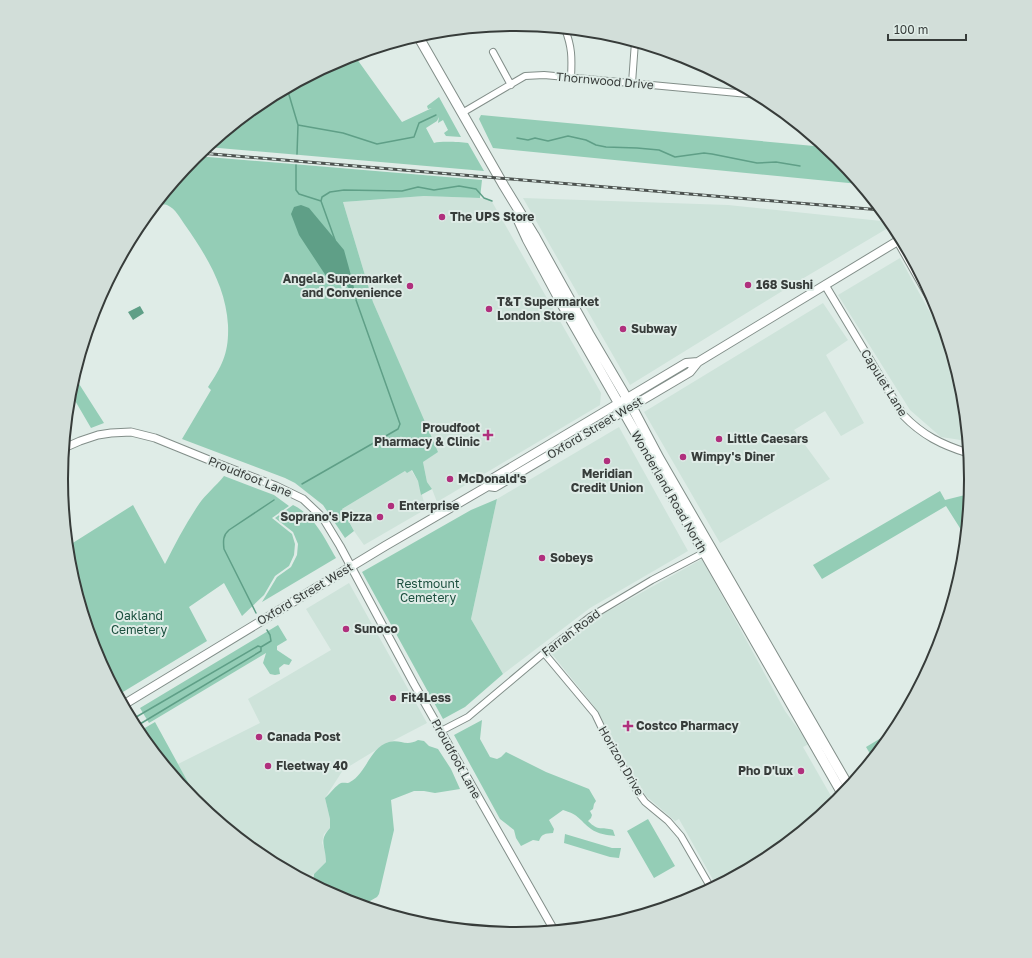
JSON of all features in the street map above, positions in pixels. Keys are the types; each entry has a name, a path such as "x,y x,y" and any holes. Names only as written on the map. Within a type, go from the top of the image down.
{"main road":[{"name":"Wonderland Road North","path":"421,42 630,402 707,551 840,789"},
{"name":"Wonderland Road North","path":"504,186 529,244 621,408 846,782"},
{"name":"Oxford Street West","path":"128,702 488,486 490,480 621,408 686,363 698,362 896,242"}],"street":[{"path":"567,34 570,43 570,77"},
{"path":"632,83 635,47"},
{"path":"493,52 511,84"},
{"name":"Thornwood Drive","path":"462,113 526,76 544,75 570,77 744,94"},
{"name":"Capulet Lane","path":"824,285 903,415 915,428 930,438 963,451"},
{"name":"Proudfoot Lane","path":"69,446 98,435 111,433 131,432 155,438 276,486 303,499 323,518 340,546 441,731 551,925"},
{"name":"Farrah Road","path":"441,731 468,716 590,617 652,580 707,551"},
{"name":"Horizon Drive","path":"544,653 595,714 607,739 637,791 645,802 668,821 681,836 708,883"}],"shaded area":[{"path":"424,196 480,198 491,200 601,393 600,405 437,502 432,489 427,482 423,462 437,452 373,302 343,202"},
{"path":"523,198 728,205 882,221 887,229 797,282 630,385"},
{"path":"301,205 309,208 344,250 357,301 346,284 328,279 299,235 291,214 294,207"},
{"path":"900,258 935,322 940,335 949,363 960,421 962,440 941,437 910,410 838,295"},
{"path":"823,303 848,340 826,355 864,423 841,436 825,411 794,430 830,479 720,543 644,412"},
{"path":"140,306 144,313 133,320 128,312"},
{"path":"619,427 688,551 590,608 503,674 471,619 497,499"},
{"path":"411,470 418,481 426,509 364,545 354,531 342,509 405,471"},
{"path":"702,559 785,711 809,744 803,747 832,797 789,834 740,867 714,881 679,819 675,821 646,796 634,779 611,735 593,705 552,654 594,619"},
{"path":"349,583 427,723 381,747 343,770 325,798 330,819 330,828 324,834 322,843 326,853 326,862 310,877 267,851 221,816 190,786 178,764 260,723 248,699 331,650 306,609"}],"green space":[{"path":"358,60 402,122 432,108 428,109 427,106 439,97 461,137 446,136 444,133 448,130 443,120 438,123 439,117 437,121 426,128 434,143 468,143 484,171 215,148 243,124 292,91 318,77"},
{"path":"481,115 816,146 833,162 852,183 493,148 479,119"},
{"path":"205,157 482,180 480,198 424,196 343,202 373,302 438,452 423,462 427,482 432,489 421,495 418,481 412,470 407,473 405,471 342,509 354,531 345,538 323,505 295,483 182,439 211,390 208,387 218,372 224,358 228,335 228,325 223,298 214,272 193,236 175,211 167,205 163,205 179,184"},
{"path":"79,383 104,423 91,428 75,401"},
{"name":"Oakland Cemetery","path":"224,476 274,495 289,506 272,518 292,534 295,544 294,555 289,566 275,576 264,595 242,616 224,583 189,607 207,641 122,692 102,650 92,623 83,595 73,543 133,505 165,564 181,534 199,504"},
{"path":"940,491 945,500 963,495 961,529 946,506 822,579 813,565"},
{"name":"Restmount Cemetery","path":"497,499 471,619 503,674 465,707 443,719 362,572 471,510"},
{"path":"293,505 300,509 313,521 336,558 262,602 277,577 291,567 297,555 298,544 293,532 275,518"},
{"path":"278,625 287,640 277,646 277,650 292,660 289,665 284,664 279,668 280,674 270,674 263,663 266,653 149,723 140,708"},
{"path":"482,720 480,739 490,757 497,759 506,752 546,772 589,789 596,801 593,809 590,811 592,815 588,821 598,828 613,830 615,836 594,831 576,816 563,810 549,820 554,829 553,833 543,835 539,841 533,840 521,846 516,838 514,830 500,819 454,735"},
{"path":"155,722 190,786 161,752 144,728"},
{"path":"881,738 870,753 866,747"},
{"path":"418,740 424,741 429,746 438,749 451,769 460,789 435,793 414,791 391,800 394,830 379,894 369,902 314,879 314,874 326,862 323,840 330,828 330,819 325,798 339,784 349,783 356,778 372,755 382,745 393,741 406,743"},
{"path":"648,819 675,866 654,878 627,831"},
{"path":"565,834 612,848 621,848 619,858 610,857 564,843"}],"waterway":[{"path":"289,93 298,125 297,154"},
{"path":"298,125 343,133 377,144 414,137 419,123 436,115"},
{"path":"517,138 528,140 535,138 548,141 568,136 606,147 659,150 675,157 704,153 757,163 776,162 800,166"},
{"path":"296,165 296,190 299,194 321,201"},
{"path":"335,240 321,201 322,197 330,192 344,190 402,191 418,187 434,190 459,186 476,189 484,198 492,201"},
{"path":"302,484 398,429 400,424 356,300"},
{"path":"256,613 224,549 224,538 229,530 274,500"},
{"path":"137,717 258,646 261,647 271,641 267,630"},
{"path":"141,723 261,651 261,648"}],"railway":[{"path":"208,154 873,209"}],"place":[{"name":"The UPS Store","path":"442,217"},
{"name":"168 Sushi","path":"748,285"},
{"name":"Angela Supermarket and Convenience","path":"410,286"},
{"name":"T&T Supermarket London Store","path":"489,309"},
{"name":"Subway","path":"623,329"},
{"name":"Proudfoot Pharmacy & Clinic","path":"488,435"},
{"name":"Little Caesars","path":"719,439"},
{"name":"Wimpy's Diner","path":"683,457"},
{"name":"Meridian Credit Union","path":"607,461"},
{"name":"McDonald's","path":"450,479"},
{"name":"Enterprise","path":"391,506"},
{"name":"Soprano's Pizza","path":"380,517"},
{"name":"Sobeys","path":"542,558"},
{"name":"Sunoco","path":"346,629"},
{"name":"Fit4Less","path":"393,698"},
{"name":"Costco Pharmacy","path":"628,726"},
{"name":"Canada Post","path":"259,737"},
{"name":"Fleetway 40","path":"268,766"},
{"name":"Pho D'lux","path":"801,771"}]}
